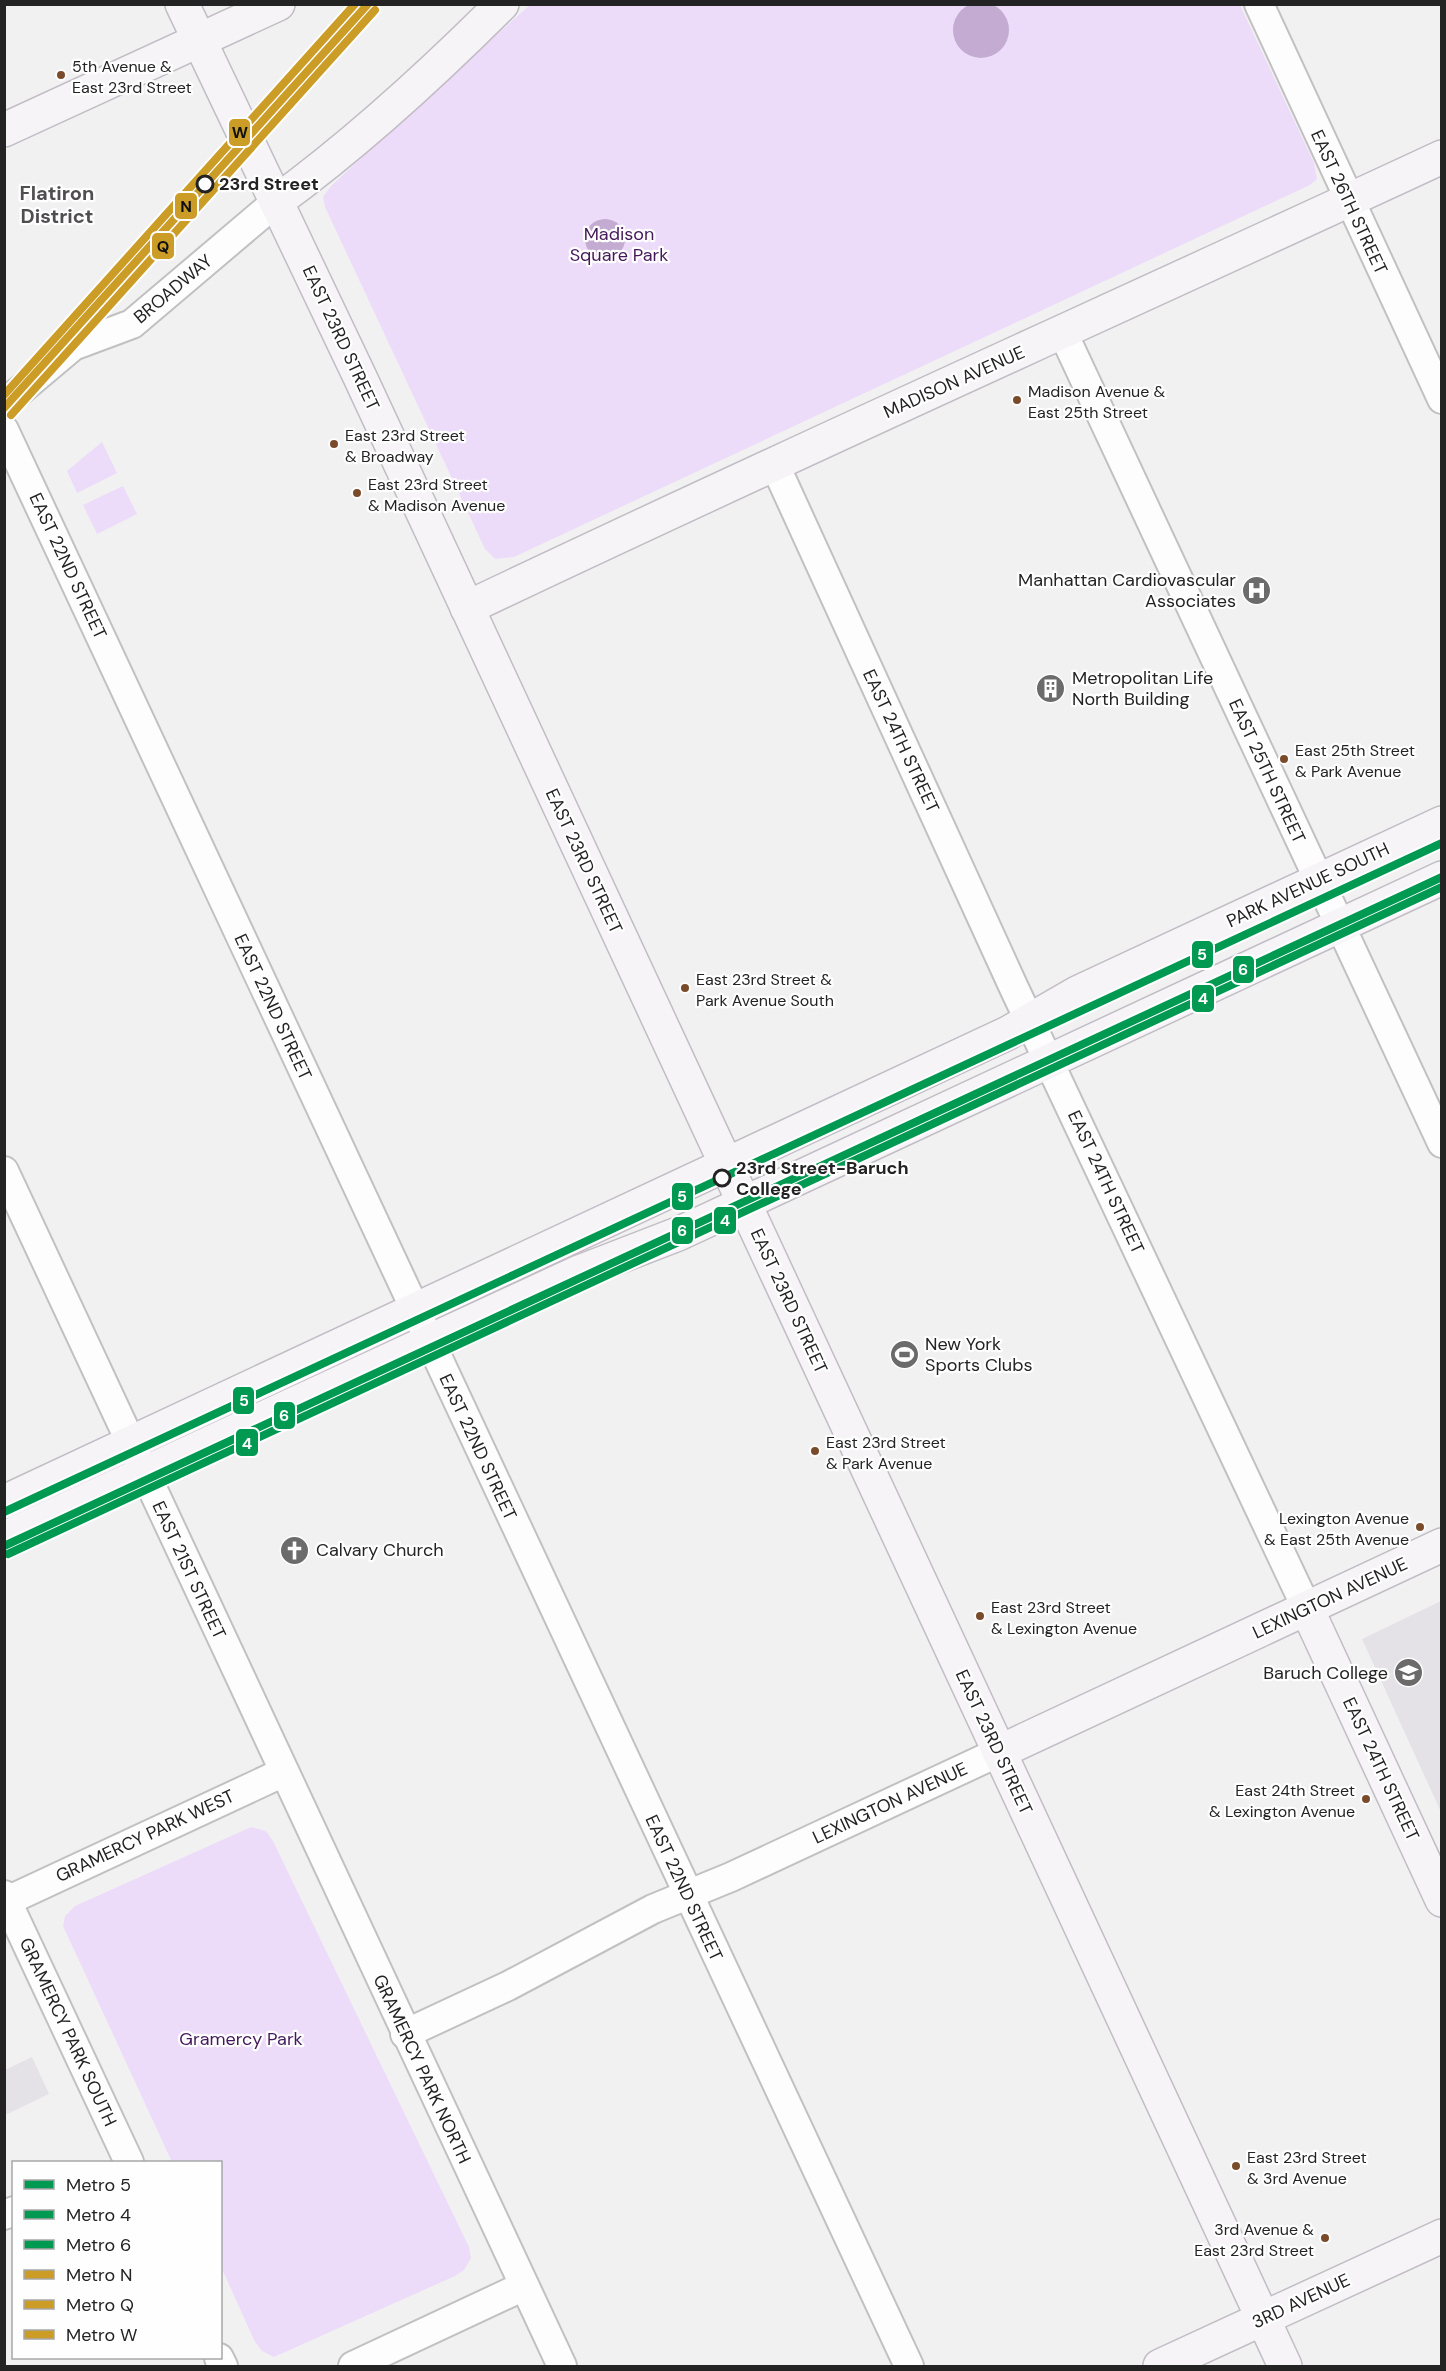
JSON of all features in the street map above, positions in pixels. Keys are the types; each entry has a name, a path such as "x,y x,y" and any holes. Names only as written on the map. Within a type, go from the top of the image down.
{"main road":[{"name":"EAST 23RD STREET","path":"182,4 467,608 1285,2367"},
{"path":"4,130 278,4"},
{"path":"276,201 331,160 425,79 502,4"},
{"name":"MADISON AVENUE","path":"467,608 774,463 1063,333 1442,157"},
{"name":"PARK AVENUE SOUTH","path":"4,1502 998,1038 1077,993 1442,823"},
{"path":"4,1538 577,1273 678,1234 1442,878"},
{"name":"LEXINGTON AVENUE","path":"999,1752 1442,1545"},
{"name":"EAST 24TH STREET","path":"1307,1609 1442,1900"},
{"name":"3RD AVENUE","path":"1160,2367 1442,2236"}],"street":[{"name":"EAST 26TH STREET","path":"1259,4 1442,399"},
{"name":"BROADWAY","path":"4,404 73,346 132,324 276,201"},
{"name":"EAST 25TH STREET","path":"1063,333 1442,1143"},
{"name":"EAST 22ND STREET","path":"4,429 909,2367"},
{"name":"EAST 24TH STREET","path":"774,463 1029,1020 1307,1609"},
{"name":"EAST 21ST STREET","path":"4,1171 284,1772"},
{"name":"LEXINGTON AVENUE","path":"405,2034 508,1986 653,1909 999,1752"},
{"name":"GRAMERCY PARK WEST","path":"6,1898 284,1772"},
{"name":"GRAMERCY PARK NORTH","path":"284,1772 562,2367"},
{"name":"GRAMERCY PARK SOUTH","path":"6,1898 124,2161"},
{"path":"353,2367 524,2286"}],"shaded area":[{"path":"976,2 986,2 1001,10 1007,19 1009,30 1007,41 1001,50 986,58 976,58 965,53 958,46 953,35 953,25 958,14 965,7"},
{"path":"605,219 613,220 619,225 624,231 624,247 619,253 613,258 605,259 597,258 591,253 586,247 585,239 586,231 591,225 597,220"},
{"name":"Baruch College","path":"1441,1601 1441,1812 1362,1639"},
{"path":"32,2057 49,2094 5,2115 5,2070"}],"green space":[{"name":"Madison Square Park","path":"531,4 1240,5 1314,163 1317,179 1310,185 514,557 495,559 485,549 325,207 323,197 331,186 432,92"},
{"path":"102,442 117,473 77,493 67,471"},
{"path":"123,486 137,514 97,534 83,505"},
{"name":"Gramercy Park","path":"251,1827 266,1831 273,1841 469,2247 471,2258 464,2270 274,2357 262,2351 255,2342 222,2269 222,2161 172,2161 63,1926 65,1916 75,1906"}],"metro line":[{"name":"W","path":"4,395 355,4"},
{"name":"N","path":"4,408 368,4"},
{"name":"Q","path":"11,415 375,10"},
{"name":"5","path":"4,1512 1442,843"},
{"name":"6","path":"4,1546 1442,877"},
{"name":"4","path":"8,1554 1442,887"}],"place":[{"name":"5th Avenue & East 23rd Street","path":"61,75"},
{"name":"23rd Street","path":"205,184"},
{"name":"Madison Avenue & East 25th Street","path":"1017,400"},
{"name":"East 23rd Street & Broadway","path":"334,444"},
{"name":"East 23rd Street & Madison Avenue","path":"357,493"},
{"name":"Manhattan Cardiovascular Associates","path":"1257,590"},
{"name":"Metropolitan Life North Building","path":"1051,688"},
{"name":"East 25th Street & Park Avenue","path":"1284,759"},
{"name":"East 23rd Street & Park Avenue South","path":"685,988"},
{"name":"23rd Street-Baruch College","path":"722,1178"},
{"name":"New York Sports Clubs","path":"904,1354"},
{"name":"East 23rd Street & Park Avenue","path":"815,1451"},
{"name":"Lexington Avenue & East 25th Avenue","path":"1420,1527"},
{"name":"Calvary Church","path":"295,1550"},
{"name":"East 23rd Street & Lexington Avenue","path":"980,1616"},
{"name":"Baruch College","path":"1409,1673"},
{"name":"East 24th Street & Lexington Avenue","path":"1366,1799"},
{"name":"East 23rd Street & 3rd Avenue","path":"1236,2166"},
{"name":"3rd Avenue & East 23rd Street","path":"1325,2238"}],"district":[{"name":"Flatiron District","path":"57,204"}]}
